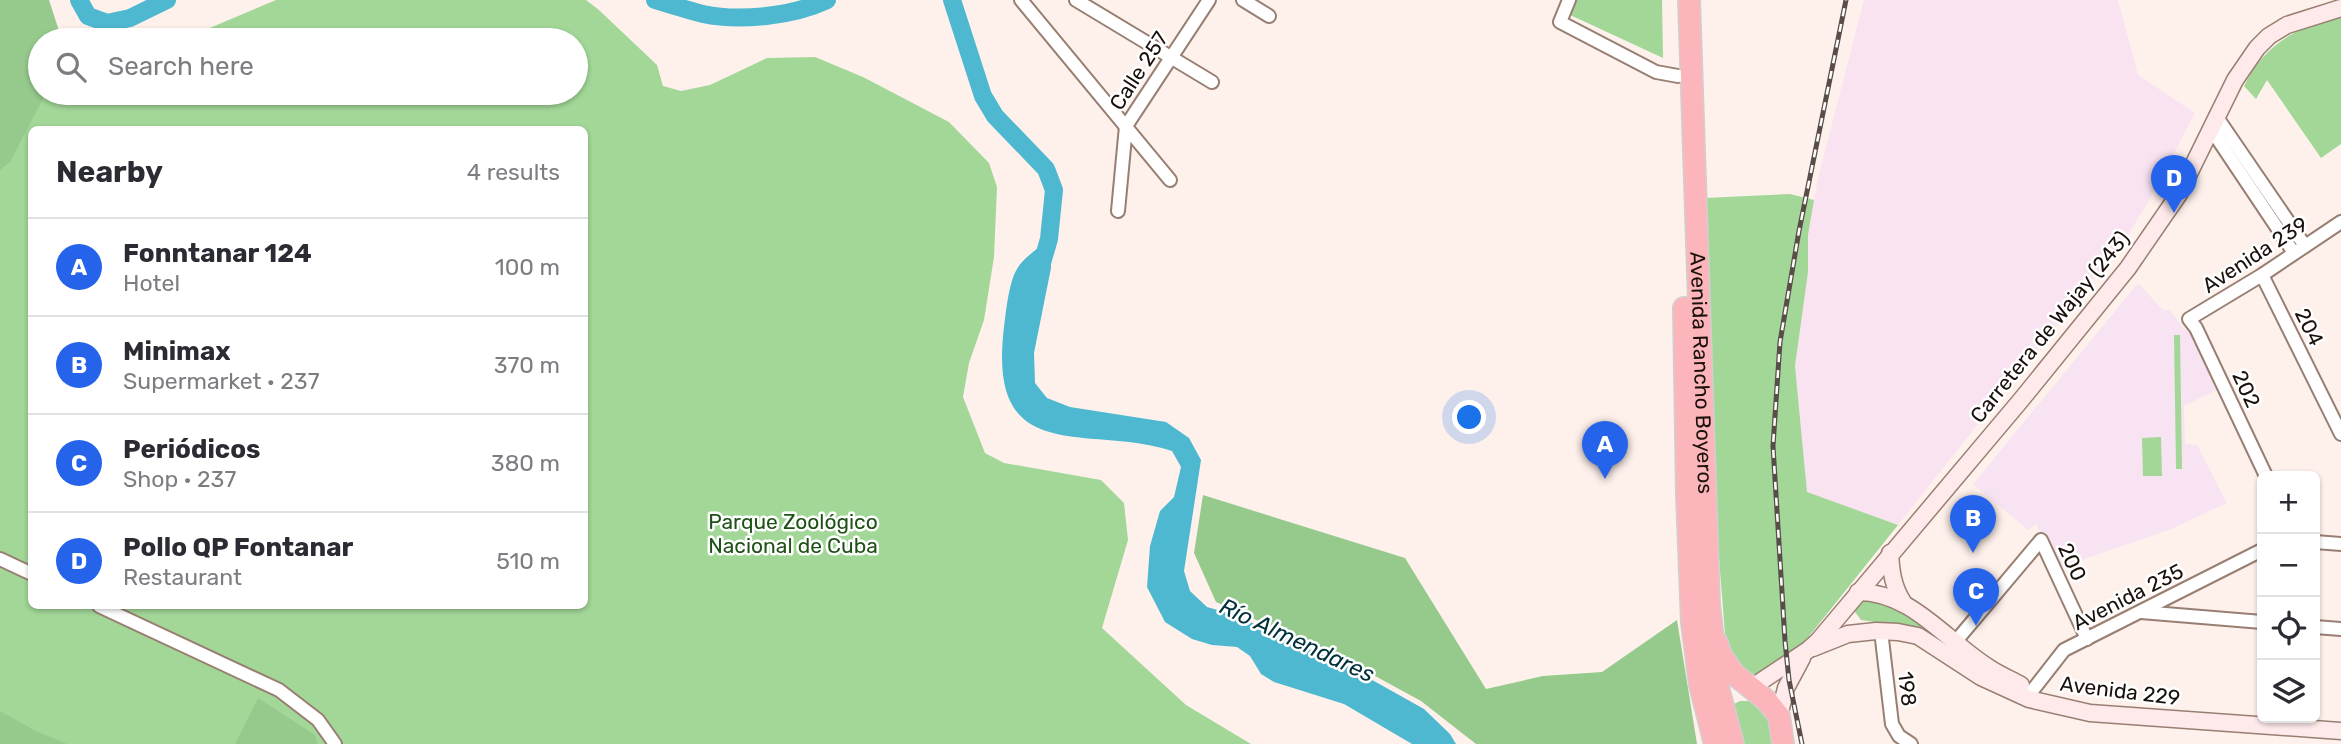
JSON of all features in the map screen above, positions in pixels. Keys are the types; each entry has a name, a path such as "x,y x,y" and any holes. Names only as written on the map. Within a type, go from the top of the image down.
{"highway":[{"name":"Avenida Rancho Boyeros","path":"1676,0 1690,595 1696,658 1713,735"},
{"name":"Avenida Rancho Boyeros","path":"1689,0 1705,527 1716,675 1733,744"},
{"path":"1711,624 1725,662 1739,678 1766,700 1779,716 1783,744"},
{"path":"1713,735 1714,716 1722,705 1751,688"}],"street":[{"path":"1021,0 1170,180"},
{"path":"1076,0 1212,82"},
{"name":"Calle 257","path":"1118,211 1126,126 1209,0"},
{"path":"1243,0 1269,16"},
{"path":"1569,0 1560,22 1656,72 1678,76"},
{"name":"Carretera de Wajay (243)","path":"1779,716 1786,688 1808,650 2021,400 2128,268 2179,194 2245,63 2269,36 2287,25 2341,8"},
{"path":"2214,122 2300,249"},
{"name":"Avenida 239","path":"2189,320 2341,222"},
{"name":"204","path":"2262,275 2341,434"},
{"name":"202","path":"2189,320 2196,328 2264,471"},
{"name":"200","path":"1950,647 2040,540 2087,639"},
{"path":"2320,542 2341,544"},
{"path":"1890,553 1894,584 1903,602"},
{"name":"Avenida 235","path":"2031,695 2064,650 2257,553"},
{"path":"0,559 28,572"},
{"name":"Avenida 229","path":"1858,592 1883,594 1903,602 1981,677 2090,713 2341,731"},
{"path":"105,609 279,690 318,720 335,744"},
{"path":"1844,609 1875,631"},
{"path":"2139,612 2257,622"},
{"path":"2320,627 2341,629"},
{"name":"Avenida 229","path":"1808,650 1848,634 1875,631 1918,636 1950,647"},
{"name":"198","path":"1875,631 1892,724 1899,736 1911,744"},
{"name":"Carretera de Wajay (243)","path":"1751,688 1808,650"},
{"name":"Avenida 229","path":"2031,695 2092,703 2257,715"},
{"path":"2320,719 2341,720"}],"shaded area":[{"path":"1864,0 2118,0 2138,75 2195,113 2128,235 1898,525 1807,493 1795,366 1808,272 1808,235 1818,178"},
{"path":"2138,283 2163,310 2170,310 2184,329 2190,330 2216,390 2184,406 2185,444 2197,445 2227,503 2171,529 2059,568 2036,524 2028,530 1973,484"}],"green space":[{"name":"Parque Zoológico Nacional de Cuba","path":"0,0 28,28 28,105 588,105 588,28 210,28 276,0 586,0 657,65 663,86 681,91 710,85 767,58 815,57 863,77 949,122 989,163 997,187 994,257 984,320 969,363 963,397 985,453 1004,463 1101,480 1124,503 1128,540 1102,628 1186,705 1251,744 0,744"},
{"path":"0,0 49,0 58,28 28,28 28,105 40,105 10,162 0,170"},
{"path":"1575,0 1662,0 1663,58 1568,14"},
{"path":"2341,14 2341,144 2321,158 2267,80 2256,99 2244,86 2262,59 2284,39 2297,31"},
{"path":"1790,194 1814,200 1808,235 1808,272 1795,366 1807,492 1898,525 1798,650 1760,675 1749,673 1740,667 1726,646 1713,483 1704,198"},
{"path":"2174,335 2180,335 2182,469 2176,469"},
{"path":"2161,437 2162,476 2143,476 2142,438"},
{"path":"1203,495 1405,558 1486,689 1543,676 1602,672 1677,620 1697,744 1476,744 1421,701 1344,659 1216,602 1194,553"},
{"path":"1864,599 1896,602 1942,640 1940,642 1889,624 1861,620 1855,612 1857,605"},
{"path":"258,698 315,735 318,744 235,744"},
{"path":"1740,701 1753,701 1768,716 1773,744 1738,744 1728,707"},
{"path":"0,711 36,731 67,744 0,744"}],"water":[{"path":"1049,239 1051,268 1034,353 1035,383 1047,398 1070,407 1166,422 1189,438 1201,460 1184,571 1190,591 1207,607 1235,615 1349,667 1424,709 1450,734 1456,744 1412,744 1344,704 1274,682 1261,674 1250,656 1237,647 1212,645 1192,639 1165,622 1147,587 1150,546 1160,511 1174,497 1181,467 1172,451 1141,444 1053,433 1030,424 1013,406 1003,378 1003,337 1011,283 1020,265"}],"waterway":[{"name":"Río Almendares","path":"79,0 88,16 107,23 130,18 167,0"},
{"name":"Río Almendares","path":"655,0 703,14 733,17 783,14 827,0"},
{"name":"Río Almendares","path":"952,0 983,96 995,116 1046,169 1054,190 1049,239 1042,263"}],"railway":[{"path":"1802,744 1789,680 1785,641 1773,446 1780,342 1799,231 1846,0"}],"place":[{"name":"Pollo QP Fontanar","path":"2174,213"},
{"name":"Fonntanar 124","path":"1605,479"},
{"name":"Minimax","path":"1973,553"},
{"name":"Periódicos","path":"1976,626"}]}
